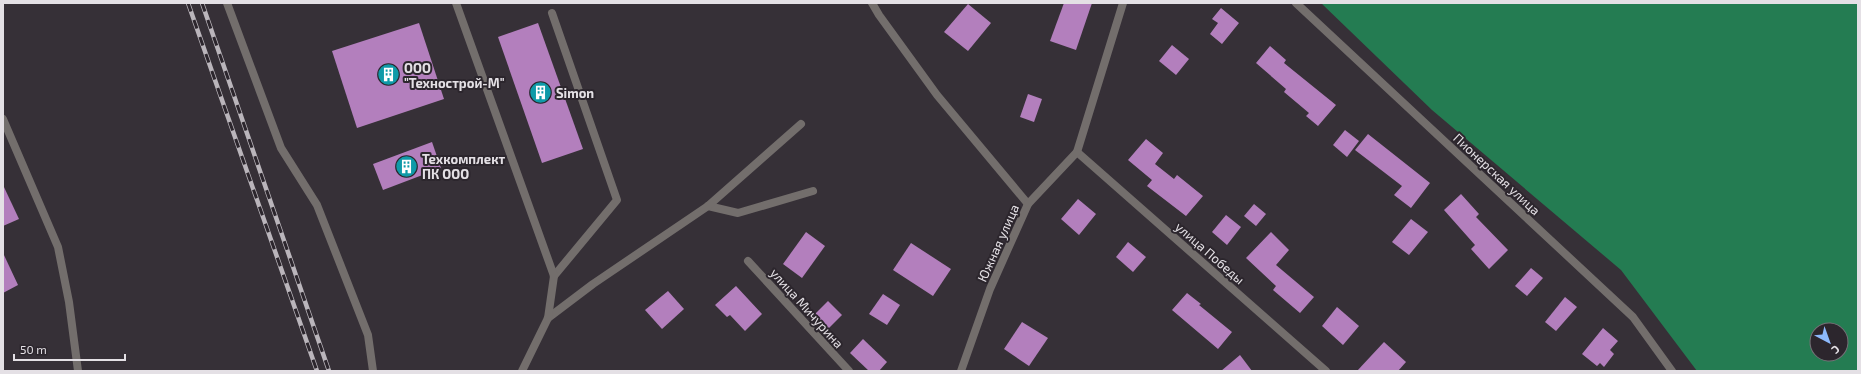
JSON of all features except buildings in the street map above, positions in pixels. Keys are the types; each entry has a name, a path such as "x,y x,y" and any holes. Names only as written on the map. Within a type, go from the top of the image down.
{"street":[{"path":"227,3 282,148 320,212 368,335 373,371"},
{"path":"456,3 554,276 548,318 522,371"},
{"path":"872,3 937,95 1028,204"},
{"name":"Южная улица","path":"960,371 990,289 1028,204 1078,152 1123,3"},
{"name":"Пионерская улица","path":"1296,3 1634,317 1672,371"},
{"path":"552,14 617,200 554,276"},
{"path":"3,119 58,247 69,302 78,371"},
{"path":"548,318 594,284 708,206 801,124"},
{"name":"улица Победы","path":"1078,152 1326,371"},
{"path":"708,206 738,213 813,191"},
{"name":"улица Мичурина","path":"748,261 848,371"}],"green space":[{"path":"1321,3 1858,3 1858,371 1697,371 1621,270 1432,110"}],"railway":[{"path":"188,3 317,371"},
{"path":"202,3 329,371"}],"place":[{"name":"ООО \"Технострой-М\"","path":"388,75"},
{"name":"Simon","path":"540,93"},
{"name":"Техкомплект ПК ООО","path":"407,166"}]}
